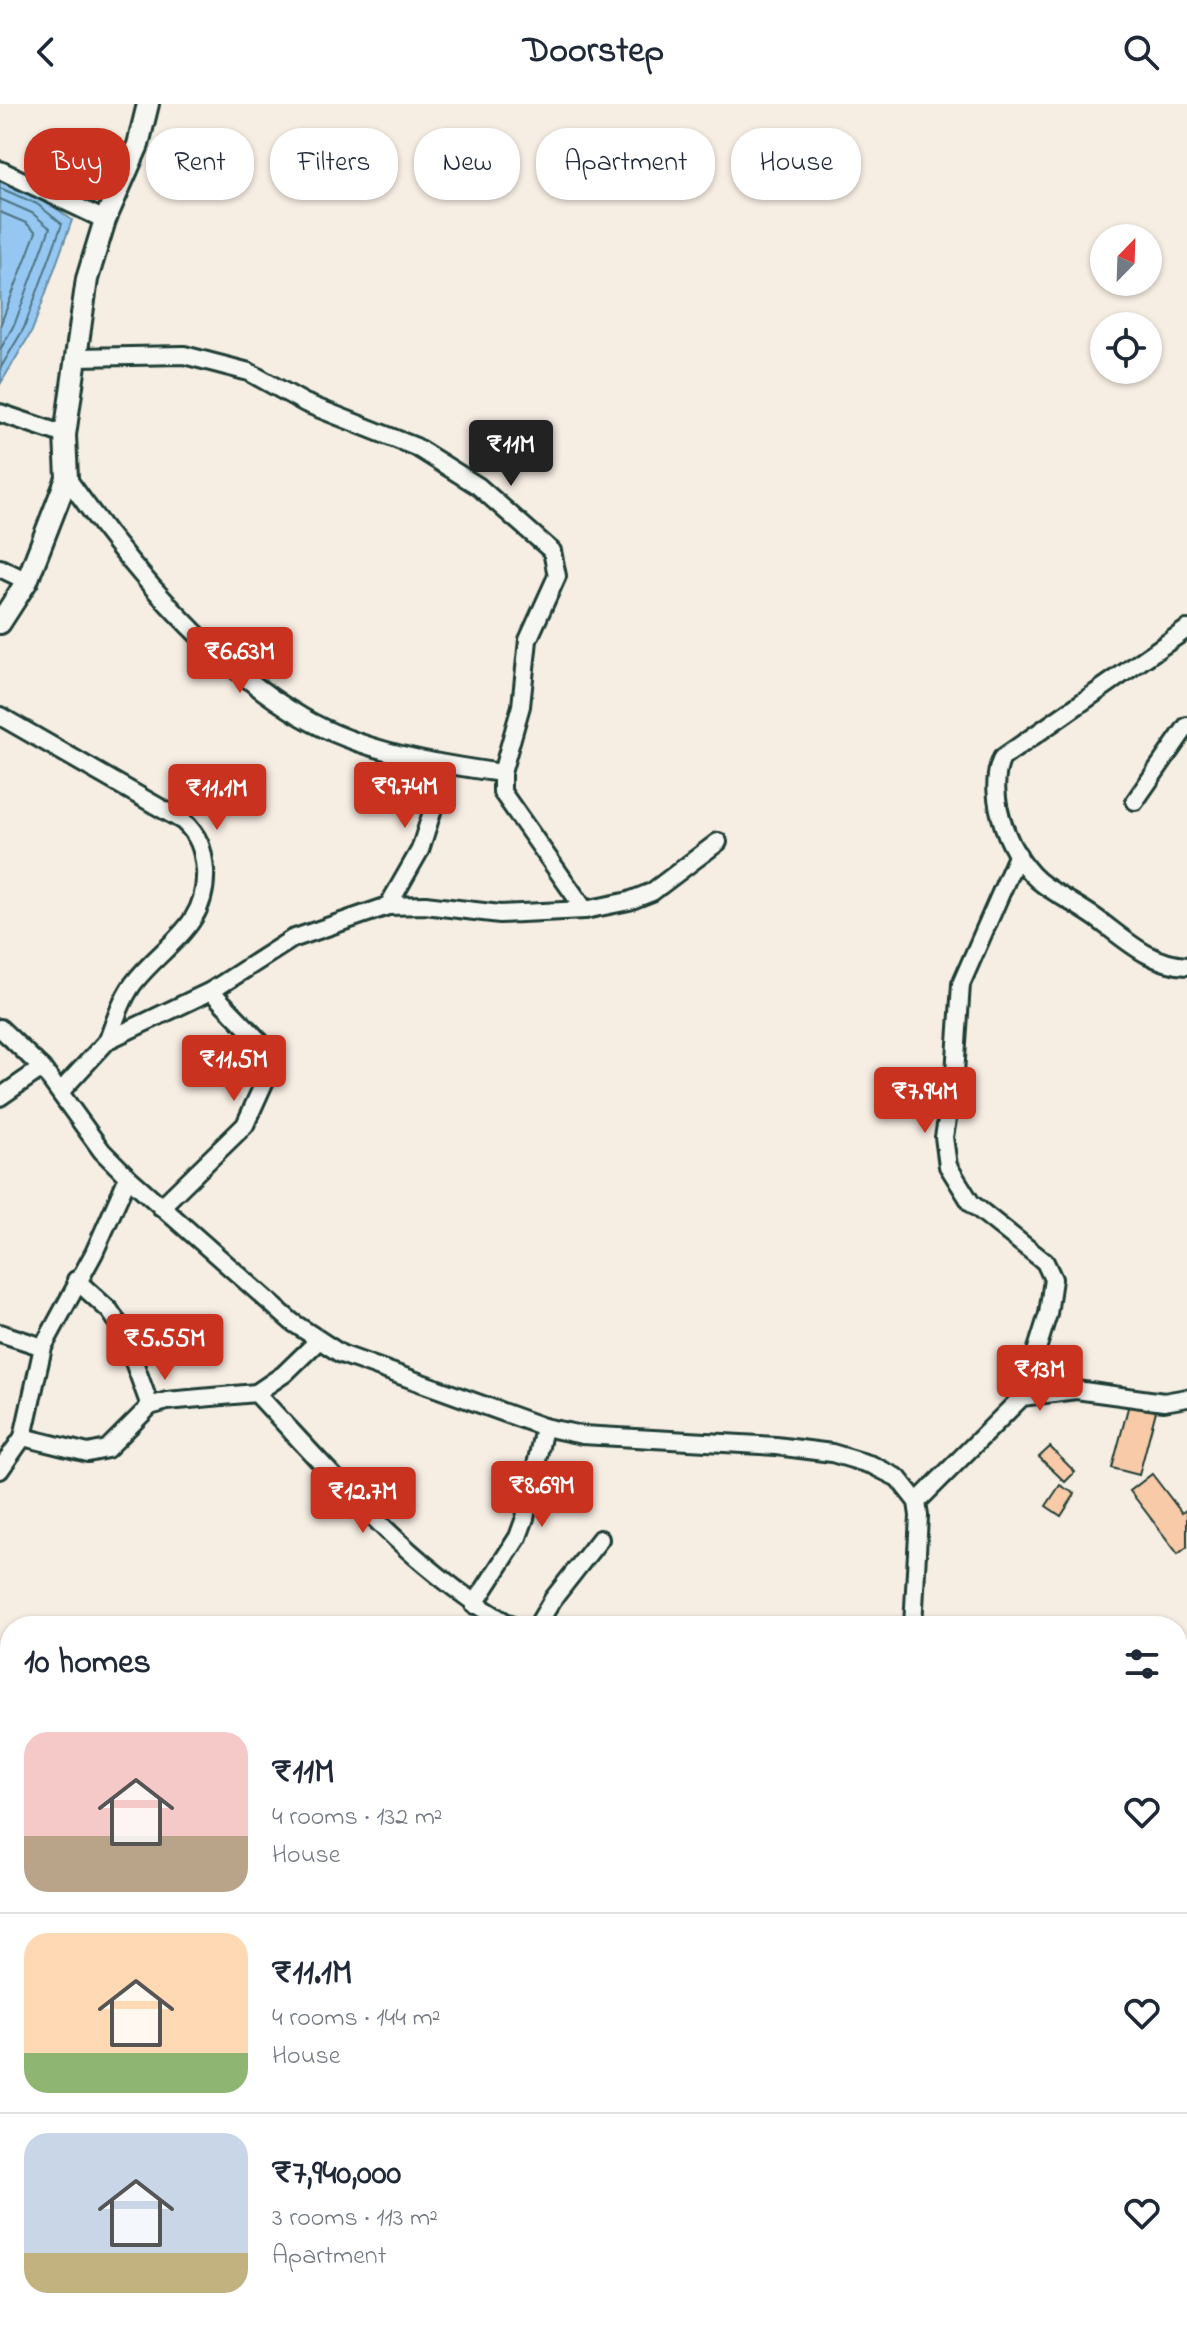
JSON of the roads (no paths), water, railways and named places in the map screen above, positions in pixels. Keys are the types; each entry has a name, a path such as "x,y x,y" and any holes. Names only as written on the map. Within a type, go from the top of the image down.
{"street":[{"path":"0,623 27,581 67,478 65,435 87,279 105,220 138,145 148,104"},
{"path":"0,170 105,220"},
{"path":"77,357 184,355 249,372 305,403 429,455 478,486 552,551 557,576 528,640 521,706 502,773 502,792 585,910"},
{"path":"0,413 65,435"},
{"path":"67,478 136,571 195,631 274,697 303,717 359,740 447,765 502,773"},
{"path":"0,568 27,581"},
{"path":"1187,629 1002,758 995,781 1005,832 1041,884 1074,901 1142,952 1163,963 1187,966"},
{"path":"0,716 183,821 197,835 204,854 206,891 196,917 134,984 108,1040 61,1091"},
{"path":"1135,801 1187,726"},
{"path":"388,906 420,850 447,765"},
{"path":"108,1040 211,991 292,939 388,906 425,905 500,914 585,910 629,901 652,892 718,842"},
{"path":"917,1502 1022,1397 1048,1314 1053,1279 1045,1262 971,1203 948,1166 944,1137 955,1073 961,984 1018,854"},
{"path":"161,1207 245,1125 273,1063 271,1053 211,991"},
{"path":"0,1028 42,1068 102,1151 128,1177 318,1341 341,1354 544,1427 597,1437 776,1446 832,1453 872,1465 898,1478 917,1502 919,1549 914,1616"},
{"path":"0,1097 42,1068"},
{"path":"0,1470 23,1437 43,1347 76,1280 94,1253 128,1177"},
{"path":"76,1280 110,1311 122,1329 150,1406"},
{"path":"0,1333 43,1347"},
{"path":"23,1437 88,1453 107,1449 150,1406 167,1401 256,1393 284,1374 318,1341"},
{"path":"1022,1397 1076,1390 1164,1402 1187,1398"},
{"path":"256,1393 369,1513 474,1605 494,1616"},
{"path":"474,1605 518,1537 525,1518 544,1427"},
{"path":"543,1616 600,1539"}],"water":[{"path":"0,180 24,190 24,200 45,200 72,220 32,331 1,383"}]}
